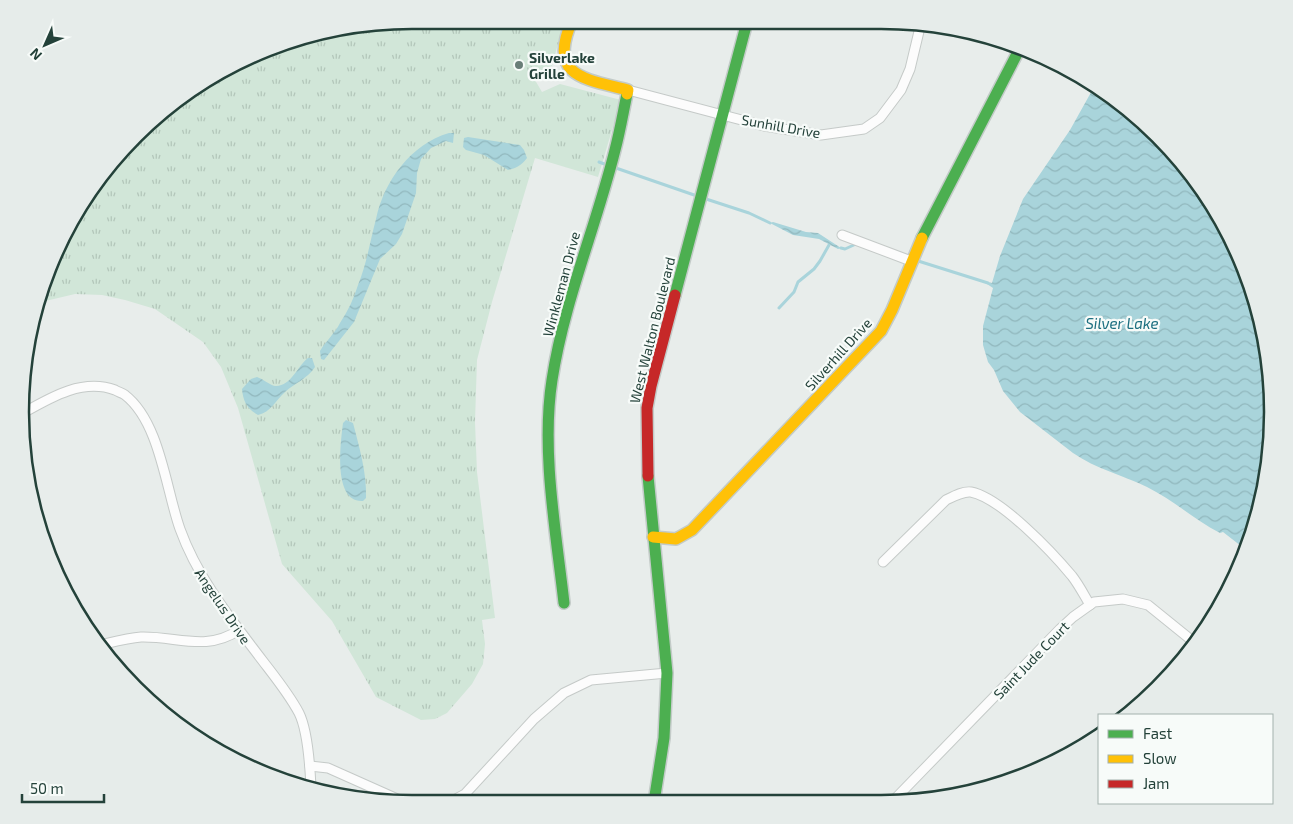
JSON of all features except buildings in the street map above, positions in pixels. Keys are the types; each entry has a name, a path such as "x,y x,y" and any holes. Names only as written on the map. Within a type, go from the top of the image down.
{"street":[{"path":"569,29 562,51 564,60 569,68 581,77 628,90"},
{"name":"West Walton Boulevard","path":"655,795 662,763 667,702 666,673 648,491 646,408 745,29"},
{"name":"Sunhill Drive","path":"628,90 764,126 821,135 864,129 880,118 901,90 910,69 919,31"},
{"name":"Silverhill Drive","path":"653,537 676,539 692,530 881,331 892,313 911,261 1017,54"},
{"name":"Winkleman Drive","path":"564,603 550,466 552,381 559,345 577,278 615,150 628,90"},
{"path":"842,235 911,261"},
{"name":"Angelus Drive","path":"29,410 72,389 92,385 105,386 124,394 141,412 161,458 187,548 200,574 300,714 306,740 311,781"},
{"path":"883,562 946,500 956,494 969,492 981,495 1000,507 1031,533 1072,576 1090,606"},
{"name":"Saint Jude Court","path":"899,794 1060,629 1094,602 1123,599 1148,605 1190,639"},
{"path":"107,644 141,637 184,641 220,640 239,630"},
{"path":"463,795 534,719 564,693 591,680 666,673"},
{"path":"310,766 328,768 386,794"}],"green space":[{"path":"562,29 552,66 532,75 542,92 560,84 621,100 598,177 535,158 492,302 477,360 475,422 477,472 495,618 482,620 485,644 483,664 472,684 447,713 435,719 421,720 376,697 332,621 282,564 238,408 221,367 203,342 155,309 102,295 75,294 46,301 58,265 80,220 93,199 124,159 159,124 199,93 242,68 289,49 337,36 387,30"}],"water":[{"name":"Silver Lake","path":"1092,91 1134,124 1169,159 1200,199 1225,242 1235,265 1244,289 1257,337 1261,362 1264,412 1261,462 1257,487 1240,545 1223,532 1220,533 1211,528 1157,492 1100,468 1073,453 1020,412 1003,391 994,370 988,362 983,345 983,326 993,288 987,284 988,282 992,283 1000,256 1023,199 1070,130"},
{"path":"454,133 453,143 446,141 431,148 421,159 417,173 416,193 402,234 396,244 380,259 354,322 324,360 321,359 320,351 338,327 355,295 385,191 401,166 411,155 435,138"},
{"path":"464,138 520,145 527,158 523,163 508,170 484,155 466,150 463,147"},
{"path":"773,222 806,232 818,233 841,248 838,249 819,239 793,235 770,223"},
{"path":"308,358 312,358 315,367 305,378 285,392 270,409 258,415 248,407 243,397 242,389 251,379 257,377 275,386 281,385 290,379"},
{"path":"346,420 353,423 362,460 366,489 366,498 363,501 353,499 347,492 343,482 340,456 343,423"}],"waterway":[{"path":"599,162 607,165"},
{"path":"613,167 697,196"},
{"path":"703,198 749,213 770,223"},
{"path":"841,248 845,249 856,244"},
{"path":"779,308 794,292 798,282 814,269 829,245"},
{"path":"915,260 988,283"}],"traffic: fast":[{"path":"675,295 745,29"},
{"path":"922,238 1017,54"},
{"path":"564,603 549,463 548,434 552,380 564,322 607,179 627,94"},
{"path":"648,476 667,673 664,738 655,795"}],"traffic: slow":[{"path":"569,29 565,40 564,54 567,65 574,72 585,78 628,90 627,94"},
{"path":"653,537 676,539 692,530 881,331 892,310 922,238"}],"traffic: jam":[{"path":"648,476 647,408 675,295"}],"place":[{"name":"Silverlake Grille","path":"519,65"}]}
